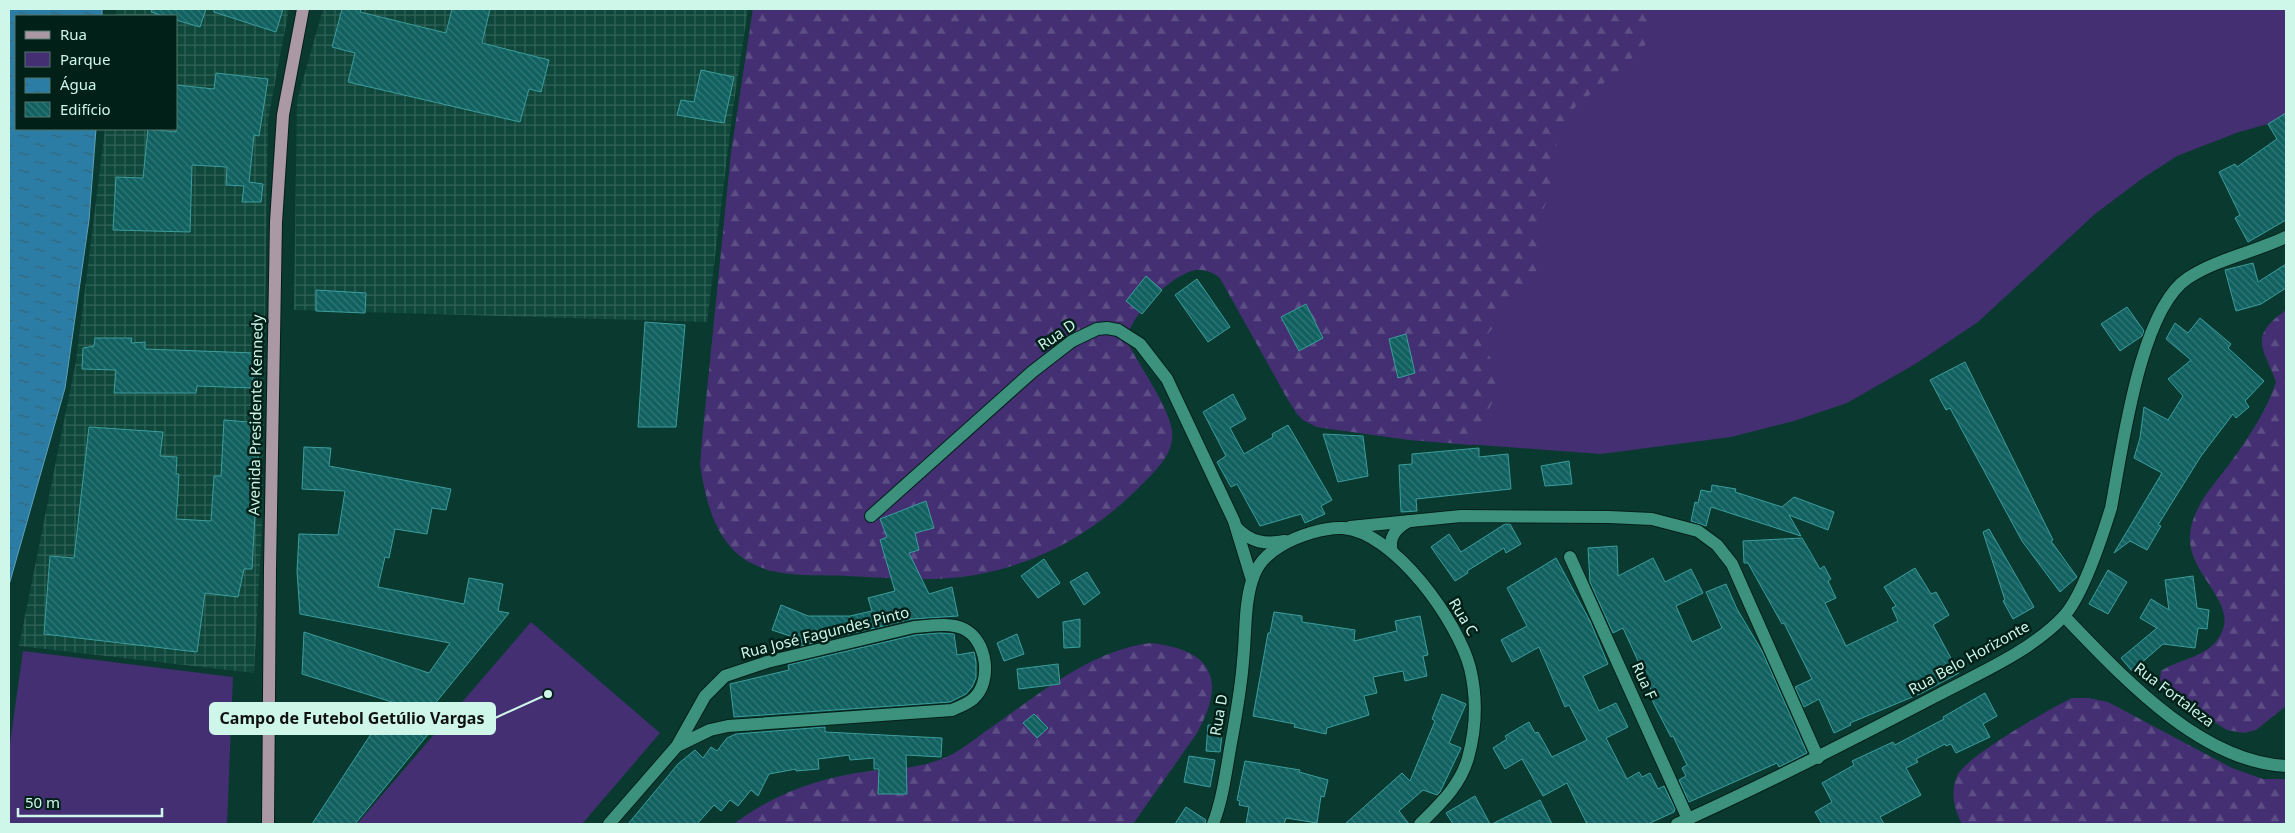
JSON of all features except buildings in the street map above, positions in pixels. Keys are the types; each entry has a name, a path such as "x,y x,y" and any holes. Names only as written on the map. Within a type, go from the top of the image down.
{"main road":[{"name":"Avenida Presidente Kennedy","path":"268,824 276,222 283,115 303,9"}],"street":[{"name":"Rua Belo Horizonte","path":"1682,822 1818,758 2003,660 2042,636 2064,616 2080,587 2111,508 2136,378 2152,332 2170,295 2182,282 2196,273 2286,237"},
{"name":"Rua D","path":"871,516 1032,372 1072,341 1097,329 1107,328 1118,330 1132,337 1158,366 1216,480 1236,527 1252,580"},
{"path":"1343,528 1416,519 1461,516 1630,517 1670,522 1698,531 1718,545 1732,564 1818,758"},
{"path":"1392,552 1390,540 1395,531 1416,519"},
{"path":"1236,527 1248,538 1261,542 1276,543 1307,535"},
{"name":"Rua C","path":"1274,551 1307,535 1343,528 1360,532 1392,552 1431,597 1456,633 1467,658 1474,692 1474,731 1464,771 1444,800 1420,824"},
{"name":"Rua D","path":"1213,824 1223,792 1242,677 1252,580 1259,564 1274,551"},
{"name":"Rua F","path":"1570,556 1682,822"},
{"name":"Rua Fortaleza","path":"2064,616 2120,675 2182,724 2231,751 2257,761 2286,766"},
{"name":"Rua José Fagundes Pinto","path":"609,824 677,746 705,696 725,676 743,669 914,627 962,628 972,635 981,646 984,670 980,690 973,699 952,710 728,726 710,730 677,746"}],"shaded area":[{"path":"116,9 289,9 268,120 262,526 254,673 19,646 76,361 105,130 178,130 178,15 116,15"},
{"path":"323,9 748,9 733,109 707,322 294,310 297,101"}],"green space":[{"path":"753,9 2286,9 2286,119 2239,132 2177,156 2143,178 2095,214 1978,322 1917,363 1847,403 1794,421 1731,437 1601,454 1410,440 1317,427 1303,420 1296,413 1220,278 1208,271 1195,270 1174,280 1152,298 1134,321 1127,342 1161,400 1171,424 1171,441 1167,454 1154,471 1126,500 1083,533 1036,557 1011,566 959,576 770,571 753,563 739,553 719,529 707,499 700,464 731,154"},
{"path":"753,9 1647,9 1654,22 1645,45 1621,69 1576,106 1558,132 1554,182 1540,218 1537,269 1527,289 1502,310 1496,324 1481,342 1499,372 1498,390 1472,445 1410,440 1317,427 1303,420 1288,400 1220,278 1208,271 1195,270 1174,280 1152,298 1134,321 1129,332 1127,342 1155,391 1172,430 1172,440 1167,454 1153,473 1115,509 1092,527 1041,555 986,573 917,579 798,575 762,568 737,553 726,541 710,509 703,474 702,440 731,154"},
{"path":"2286,310 2286,706 2256,730 2244,733 2227,730 2166,692 2160,680 2161,671 2202,653 2216,642 2221,634 2224,622 2223,611 2218,599 2196,563 2191,550 2191,526 2206,495 2246,441 2268,402 2276,382 2264,351 2263,336 2266,328"},
{"path":"531,622 660,733 582,824 357,824"},
{"path":"1151,643 1188,652 1200,660 1208,670 1212,683 1211,697 1206,714 1197,733 1133,824 734,824 765,804 816,782 870,771 917,766 950,755 1065,676 1107,655 1128,647"},
{"path":"23,651 233,677 227,824 9,824 9,750"},
{"path":"2072,698 2089,698 2108,702 2232,768 2263,779 2286,779 2286,824 1962,824 1955,806 1953,794 1957,776 1963,768 1991,746"}],"water":[{"path":"9,9 102,9 102,15 15,15 15,130 96,130 89,220 65,388 9,585"}],"place":[{"name":"Campo de Futebol Getúlio Vargas","path":"548,694"}]}
